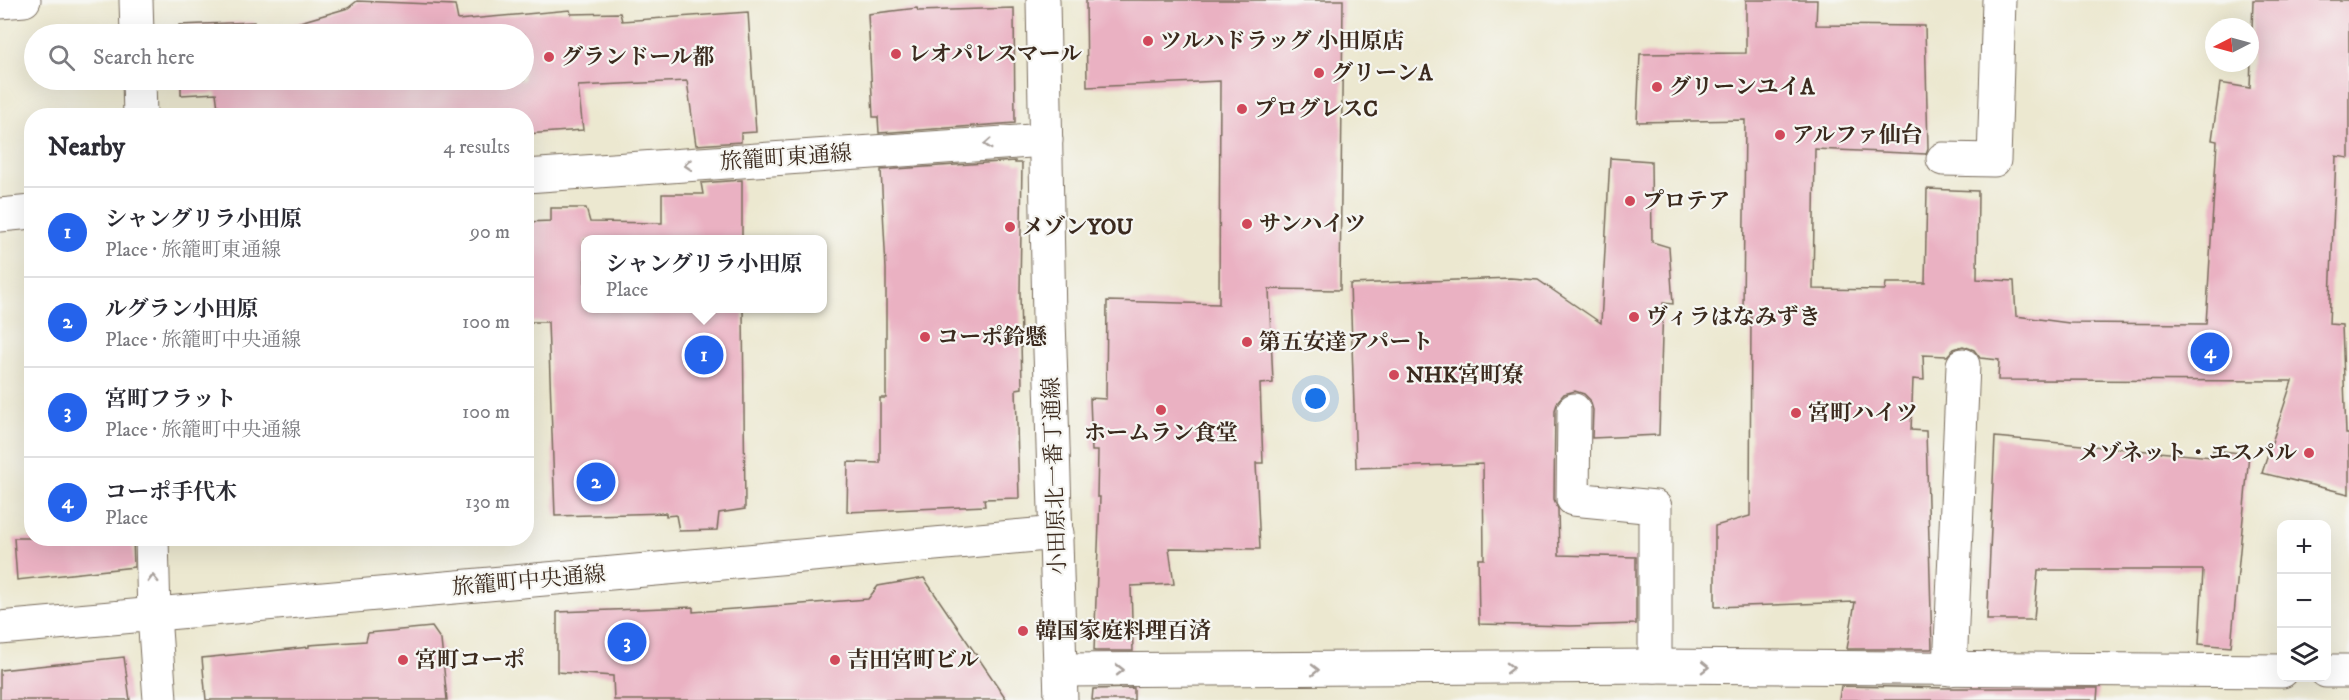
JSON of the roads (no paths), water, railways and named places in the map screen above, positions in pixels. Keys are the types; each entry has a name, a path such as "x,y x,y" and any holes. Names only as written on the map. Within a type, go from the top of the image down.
{"street":[{"path":"0,2 24,0"},
{"path":"136,0 137,24"},
{"name":"小田原北一番丁通線","path":"1043,0 1049,319 1062,685"},
{"path":"1943,159 1994,160 1999,0"},
{"path":"139,90 140,108"},
{"name":"旅籠町東通線","path":"534,175 1046,140"},
{"path":"0,215 24,213"},
{"path":"1950,669 1963,365"},
{"path":"1574,410 1573,499 1655,507 1655,666"},
{"name":"旅籠町中央通線","path":"0,627 1057,533"},
{"path":"152,546 160,700"},
{"path":"1062,685 1655,666 2277,671"},
{"path":"2331,671 2349,671"}],"place":[{"name":"ツルハドラッグ 小田原店","path":"1148,41"},
{"name":"レオパレスマール","path":"896,54"},
{"name":"グランドール都","path":"549,57"},
{"name":"グリーンA","path":"1319,73"},
{"name":"グリーンユイA","path":"1657,87"},
{"name":"プログレスC","path":"1242,109"},
{"name":"アルファ仙台","path":"1780,135"},
{"name":"プロテア","path":"1630,201"},
{"name":"サンハイツ","path":"1247,224"},
{"name":"メゾンYOU","path":"1010,227"},
{"name":"ヴィラはなみずき","path":"1634,317"},
{"name":"コーポ鈴懸","path":"925,337"},
{"name":"第五安達アパート","path":"1247,342"},
{"name":"コーポ手代木","path":"2210,352"},
{"name":"シャングリラ小田原","path":"704,355"},
{"name":"NHK宮町寮","path":"1394,375"},
{"name":"ホームラン食堂","path":"1161,410"},
{"name":"宮町ハイツ","path":"1796,413"},
{"name":"メゾネット・エスパル","path":"2309,453"},
{"name":"ルグラン小田原","path":"596,482"},
{"name":"韓国家庭料理百済","path":"1023,631"},
{"name":"宮町フラット","path":"627,642"},
{"name":"宮町コーポ","path":"403,660"},
{"name":"吉田宮町ビル","path":"835,660"}]}
